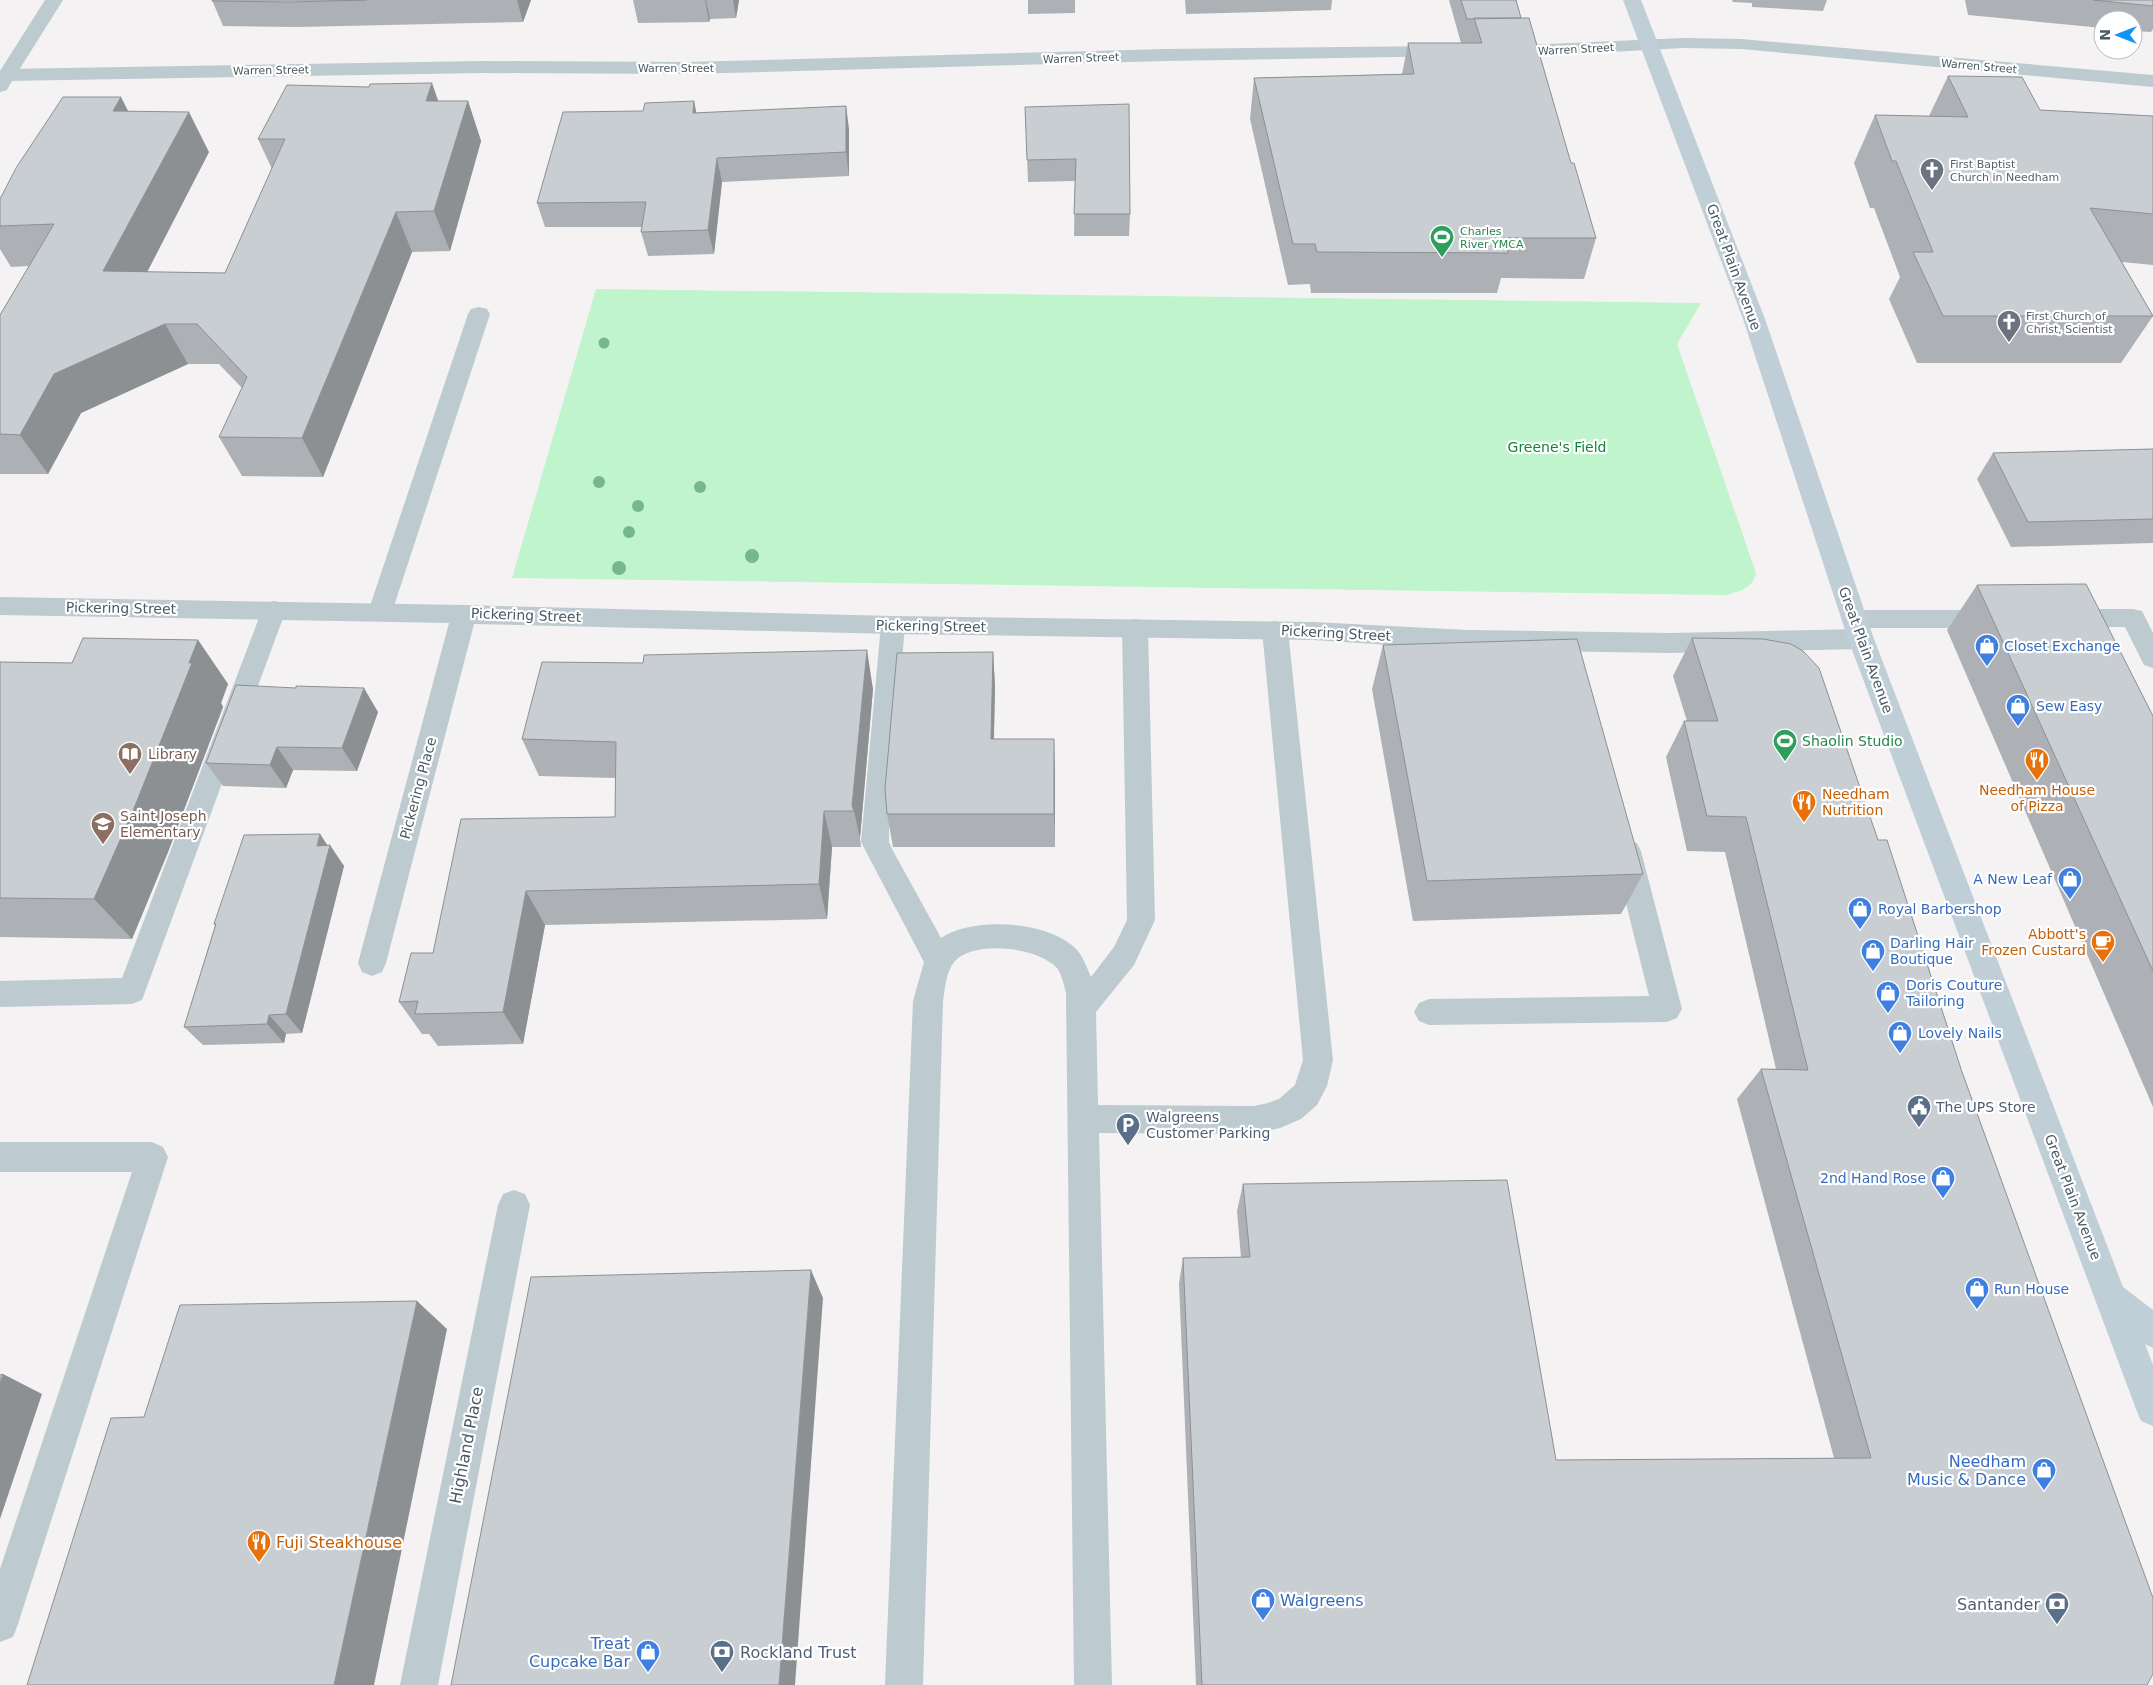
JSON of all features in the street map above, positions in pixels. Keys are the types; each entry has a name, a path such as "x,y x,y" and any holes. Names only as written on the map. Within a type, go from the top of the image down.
{"main road":[{"name":"Great Plain Avenue","path":"1632,0 1754,319 1858,629 2153,1409"},
{"path":"2111,1298 2153,1331"}],"street":[{"path":"6,70 54,0"},
{"name":"Warren Street","path":"1481,52 1649,45 1741,44 2010,76 2153,81"},
{"name":"Warren Street","path":"6,70 686,68 1166,55 1461,52"},
{"path":"380,612 479,314"},
{"name":"Pickering Street","path":"0,606 380,612 893,626 1275,630 1468,640 1576,654 1670,643 2016,618"},
{"path":"0,994 132,991 274,610"},
{"name":"Pickering Place","path":"372,963 464,614"},
{"path":"2045,618 2133,618 2153,658"},
{"path":"893,626 875,822 875,842 884,863 939,962"},
{"path":"1082,1007 1120,964 1133,944 1142,920 1135,628"},
{"path":"1083,1119 1254,1120 1275,1117 1293,1109 1307,1094 1316,1078 1318,1060 1275,630"},
{"path":"1429,1012 1667,1008 1621,828"},
{"path":"904,1685 928,1001 933,973 952,946 971,938 996,937 1032,942 1056,951 1066,959 1078,980 1082,1007 1093,1685"},
{"path":"0,1157 152,1157 0,1624"},
{"name":"Highland Place","path":"419,1685 514,1205"}],"green space":[{"name":"Greene's Field","path":"596,289 1701,303 1677,344 1756,573 1749,585 1727,595 512,578"}],"building":[{"path":"212,0 367,0 288,2"},
{"path":"1461,0 1516,0 1521,18 1467,19"},
{"path":"2093,0 2153,0 2153,6"},
{"path":"1474,18 1529,18 1571,163 1574,163 1596,238 1504,238 1508,253 1317,252 1315,244 1293,244 1254,78 1414,74 1408,43 1482,43"},
{"path":"1948,76 2022,77 2040,110 2153,116 2153,214 2090,208 2153,316 1943,316 1913,252 1933,252 1896,161 1892,161 1875,115 1968,117"},
{"path":"432,83 426,101 468,101 434,211 396,212 302,438 219,437 247,377 197,324 165,324 54,374 20,435 0,434 0,315 54,224 0,226 0,199 16,168 63,97 121,97 113,111 189,112 103,271 225,273 285,139 258,139 287,85 369,87 370,84"},
{"path":"694,101 693,113 846,106 846,152 717,158 708,230 641,232 646,202 537,203 563,112 643,111 645,103"},
{"path":"1129,104 1130,214 1074,214 1076,159 1027,160 1025,107"},
{"path":"2153,449 2153,519 2028,522 1993,453"},
{"path":"2086,584 2153,716 2153,971 1977,585"},
{"path":"83,638 198,640 189,663 192,663 133,811 94,899 0,898 0,662 72,663"},
{"path":"1692,638 1763,639 1791,644 1803,651 1819,668 1878,840 1887,840 1962,1072 2153,1598 2153,1674 2147,1685 1202,1685 1183,1258 1250,1257 1243,1184 1507,1180 1556,1460 1871,1458 1761,1069 1808,1070 1746,817 1707,816 1684,721 1718,721"},
{"path":"1577,639 1643,874 1427,881 1383,645"},
{"path":"867,650 852,806 854,811 824,811 819,884 526,891 503,1012 415,1014 418,1001 399,1002 411,953 433,953 461,819 615,817 616,742 522,739 542,662 643,663 644,655"},
{"path":"993,652 991,739 1054,739 1054,814 887,814 885,789 897,653"},
{"path":"236,685 296,688 296,686 364,688 342,748 277,747 270,765 206,763"},
{"path":"320,834 317,846 330,845 286,1014 269,1015 267,1024 184,1027 216,924 214,924 244,835"},
{"path":"811,1270 779,1685 451,1685 531,1277"},
{"name":"Fuji Steakhouse","path":"417,1301 334,1685 27,1685 111,1418 144,1417 180,1305"}],"place":[{"name":"First Baptist Church in Needham","path":"1932,191"},
{"name":"Charles River YMCA","path":"1442,258"},
{"name":"First Church of Christ, Scientist","path":"2009,343"},
{"name":"Closet Exchange","path":"1987,667"},
{"name":"Sew Easy","path":"2018,727"},
{"name":"Shaolin Studio","path":"1785,762"},
{"name":"Library","path":"130,775"},
{"name":"Needham House of Pizza","path":"2037,781"},
{"name":"Needham Nutrition","path":"1804,823"},
{"name":"Saint Joseph Elementary","path":"103,845"},
{"name":"A New Leaf","path":"2070,900"},
{"name":"Royal Barbershop","path":"1860,930"},
{"name":"Abbott's Frozen Custard","path":"2103,963"},
{"name":"Darling Hair Boutique","path":"1873,972"},
{"name":"Doris Couture Tailoring","path":"1888,1014"},
{"name":"Lovely Nails","path":"1900,1054"},
{"name":"The UPS Store","path":"1919,1128"},
{"name":"Walgreens Customer Parking","path":"1128,1146"},
{"name":"2nd Hand Rose","path":"1943,1199"},
{"name":"Run House","path":"1977,1310"},
{"name":"Needham Music & Dance","path":"2044,1491"},
{"name":"Fuji Steakhouse","path":"259,1563"},
{"name":"Walgreens","path":"1263,1621"},
{"name":"Santander","path":"2057,1625"},
{"name":"Treat Cupcake Bar","path":"648,1673"},
{"name":"Rockland Trust","path":"722,1673"}]}
